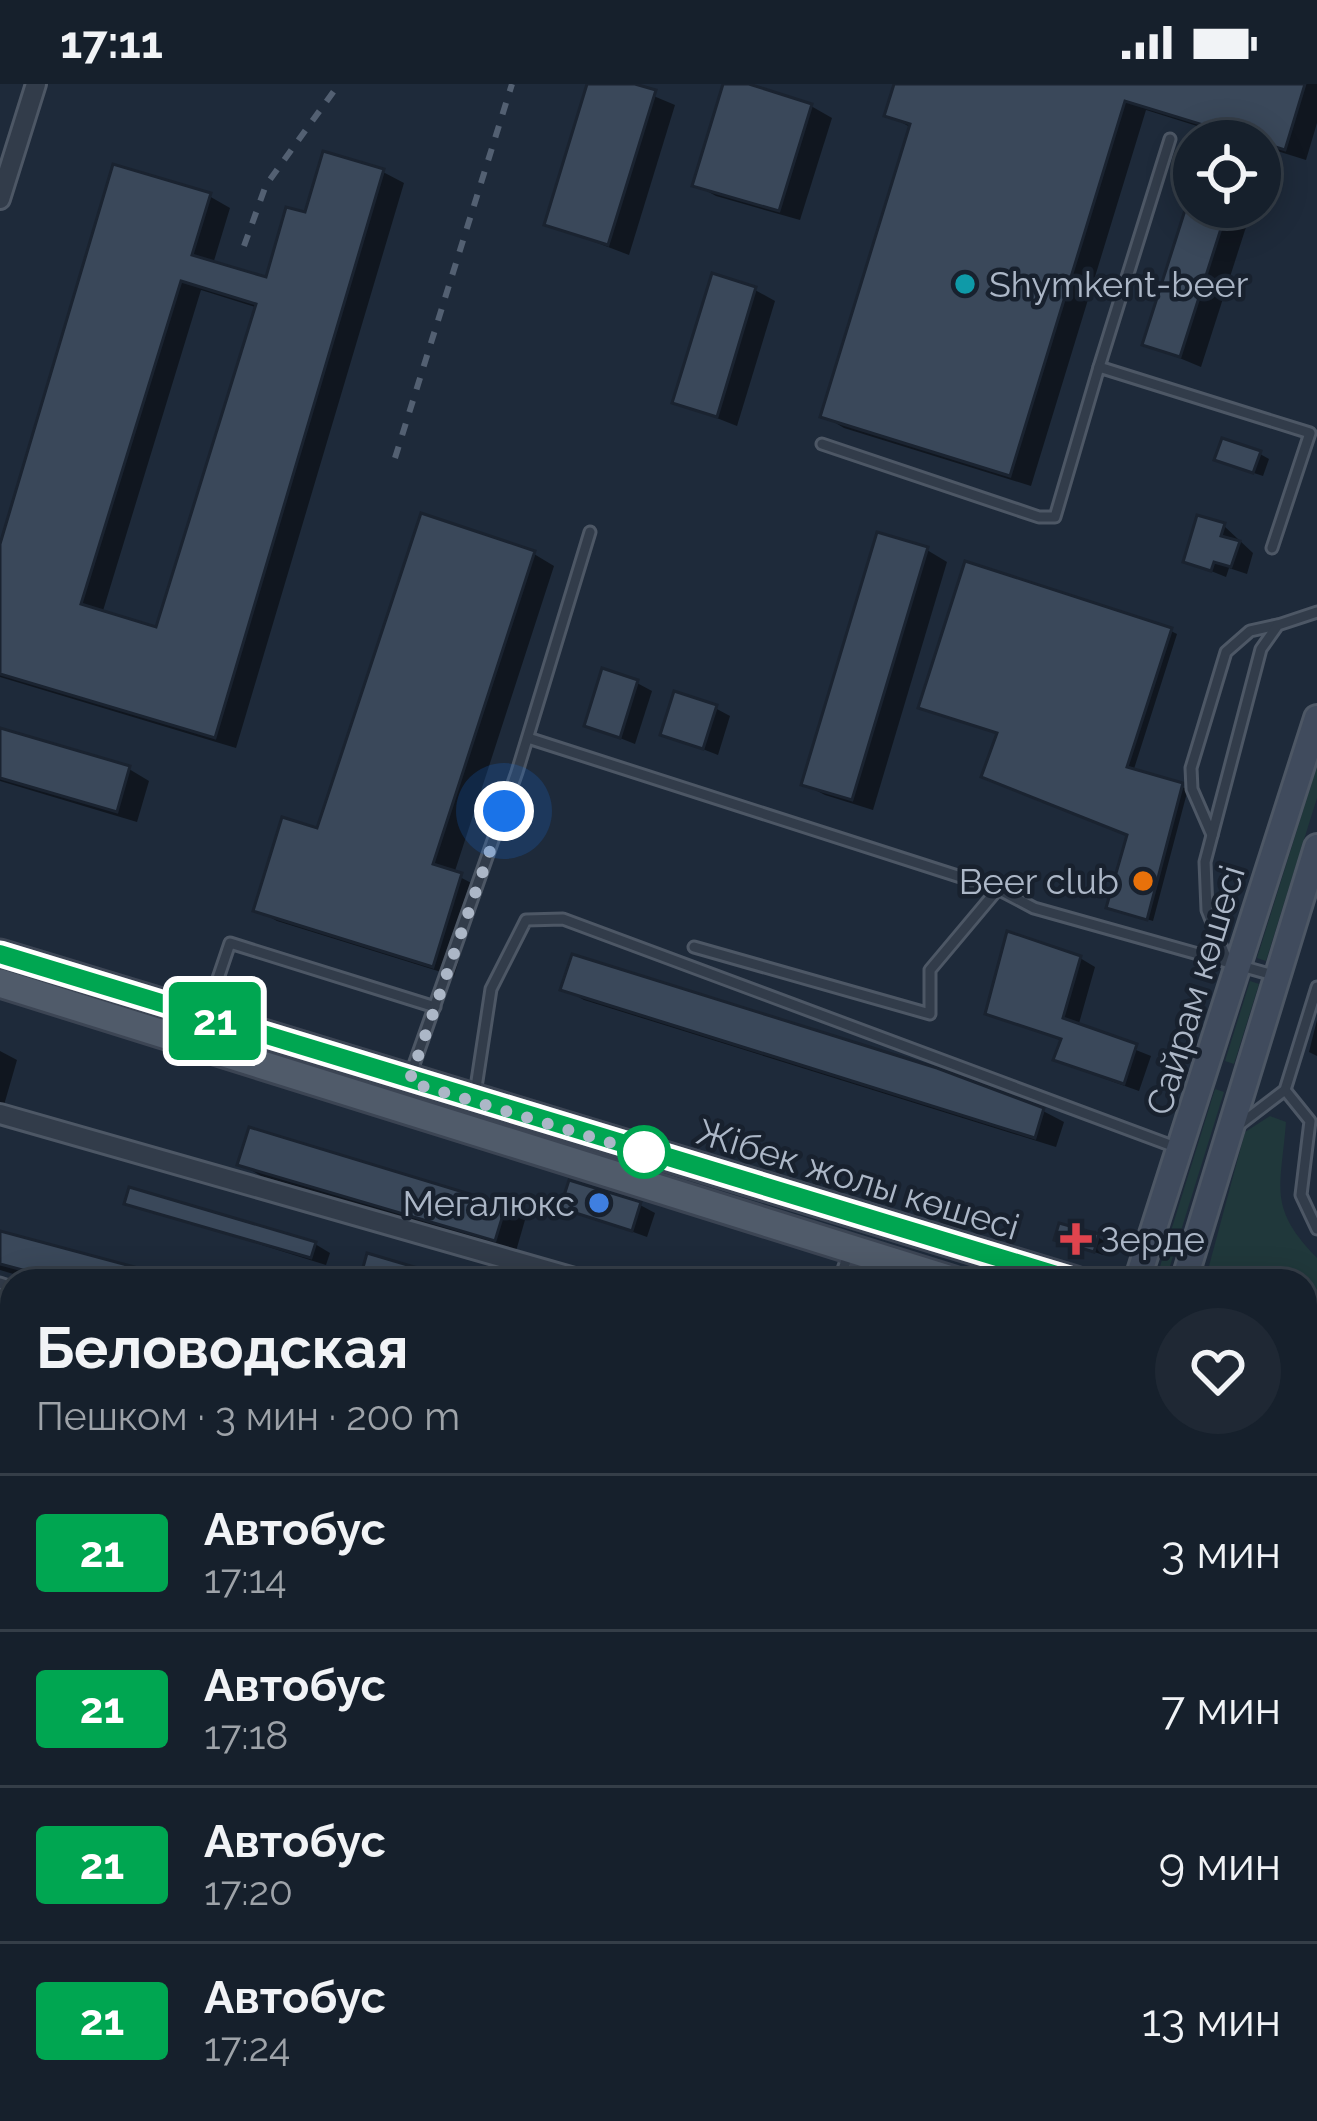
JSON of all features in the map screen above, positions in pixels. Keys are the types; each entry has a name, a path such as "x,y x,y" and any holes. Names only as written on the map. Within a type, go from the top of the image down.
{"main road":[{"name":"Сайрам көшесі","path":"1141,1269 1208,1070 1234,963 1317,718"},
{"name":"Сайрам көшесі","path":"1188,1269 1317,847"},
{"name":"Жібек жолы көшесі","path":"0,954 474,1102 1036,1269"},
{"name":"Жібек жолы көшесі","path":"0,983 919,1269"},
{"path":"1208,1070 1246,1081"}],"street":[{"path":"0,199 36,84"},
{"path":"0,1114 543,1269"}],"lane":[{"path":"822,444 1039,517 1055,517 1170,139"},
{"path":"1099,367 1310,433 1272,548"},
{"path":"409,1082 528,738 590,532"},
{"path":"1212,835 1192,789 1191,768 1226,652 1250,631 1317,612"},
{"path":"1234,963 1208,910 1205,862 1261,650 1277,625"},
{"path":"528,738 998,889 1034,908 1278,976"},
{"path":"694,947 930,1014 930,970 998,889"},
{"path":"474,1102 491,989 526,920 563,919 1183,1150"},
{"path":"205,1018 230,943 435,1007"},
{"path":"1230,1131 1285,1090 1317,987"},
{"path":"1285,1090 1314,1123 1301,1195 1317,1229"},
{"path":"842,1269 851,1246"}],"green space":[{"path":"1317,766 1317,798 1266,961 1257,958"},
{"path":"1250,981 1259,984 1234,1064 1225,1061"},
{"path":"1215,1089 1224,1092 1169,1269 1159,1269"},
{"path":"1270,1116 1286,1122 1281,1196 1290,1225 1317,1258 1317,1269 1208,1269 1245,1132"}],"building":[{"path":"587,84 635,84 656,90 608,245 544,225"},
{"path":"723,84 749,84 812,104 779,211 692,186"},
{"name":"Shymkent-beer","path":"894,84 1305,84 1285,150 1281,149 1281,120 1187,120 1125,101 1010,476 820,417 910,124 884,116"},
{"path":"323,151 384,169 215,738 0,674 0,544 113,164 211,193 192,255 266,277 286,207 305,212","holes":["181,281 256,304 156,627 81,604"]},
{"path":"1179,228 1221,228 1180,357 1142,345"},
{"path":"712,273 756,287 717,417 672,403"},
{"path":"1222,438 1261,451 1253,473 1214,460"},
{"path":"421,513 535,551 433,864 462,873 433,967 253,911 282,817 317,828"},
{"path":"1197,515 1225,523 1221,536 1240,541 1231,567 1214,562 1211,571 1183,562"},
{"path":"877,532 928,547 852,800 801,785"},
{"path":"965,561 1172,628 1127,767 1183,783 1147,920 1106,908 1127,835 981,777 997,733 918,708"},
{"path":"602,668 638,680 620,738 584,726"},
{"path":"674,691 717,705 703,749 660,735"},
{"path":"0,728 130,766 117,812 0,778"},
{"path":"1007,931 1081,956 1063,1018 1137,1044 1124,1084 1053,1060 1061,1039 985,1014"},
{"path":"572,954 937,1068 1044,1108 1035,1138 560,990"},
{"path":"249,1127 506,1205 495,1241 237,1165"},
{"path":"569,1180 641,1202 632,1231 560,1208"},
{"path":"129,1187 316,1242 311,1258 124,1204"},
{"path":"1059,1223 1099,1234 1094,1252 1054,1240"},
{"path":"0,1231 142,1269 19,1269 0,1264"},
{"path":"367,1253 421,1269 363,1269"}],"railway":[{"path":"244,246 266,185 339,84"},
{"path":"395,458 512,84"}],"bus line":[{"name":"21","path":"0,954 474,1102 1036,1269"}],"place":[{"name":"Shymkent-beer","path":"965,284"},
{"name":"Beer club","path":"1143,881"},
{"name":"Мегалюкс","path":"599,1203"},
{"name":"Зерде","path":"1076,1239"}],"route":[{"path":"504,811 409,1082 655,1156 644,1152"}]}
